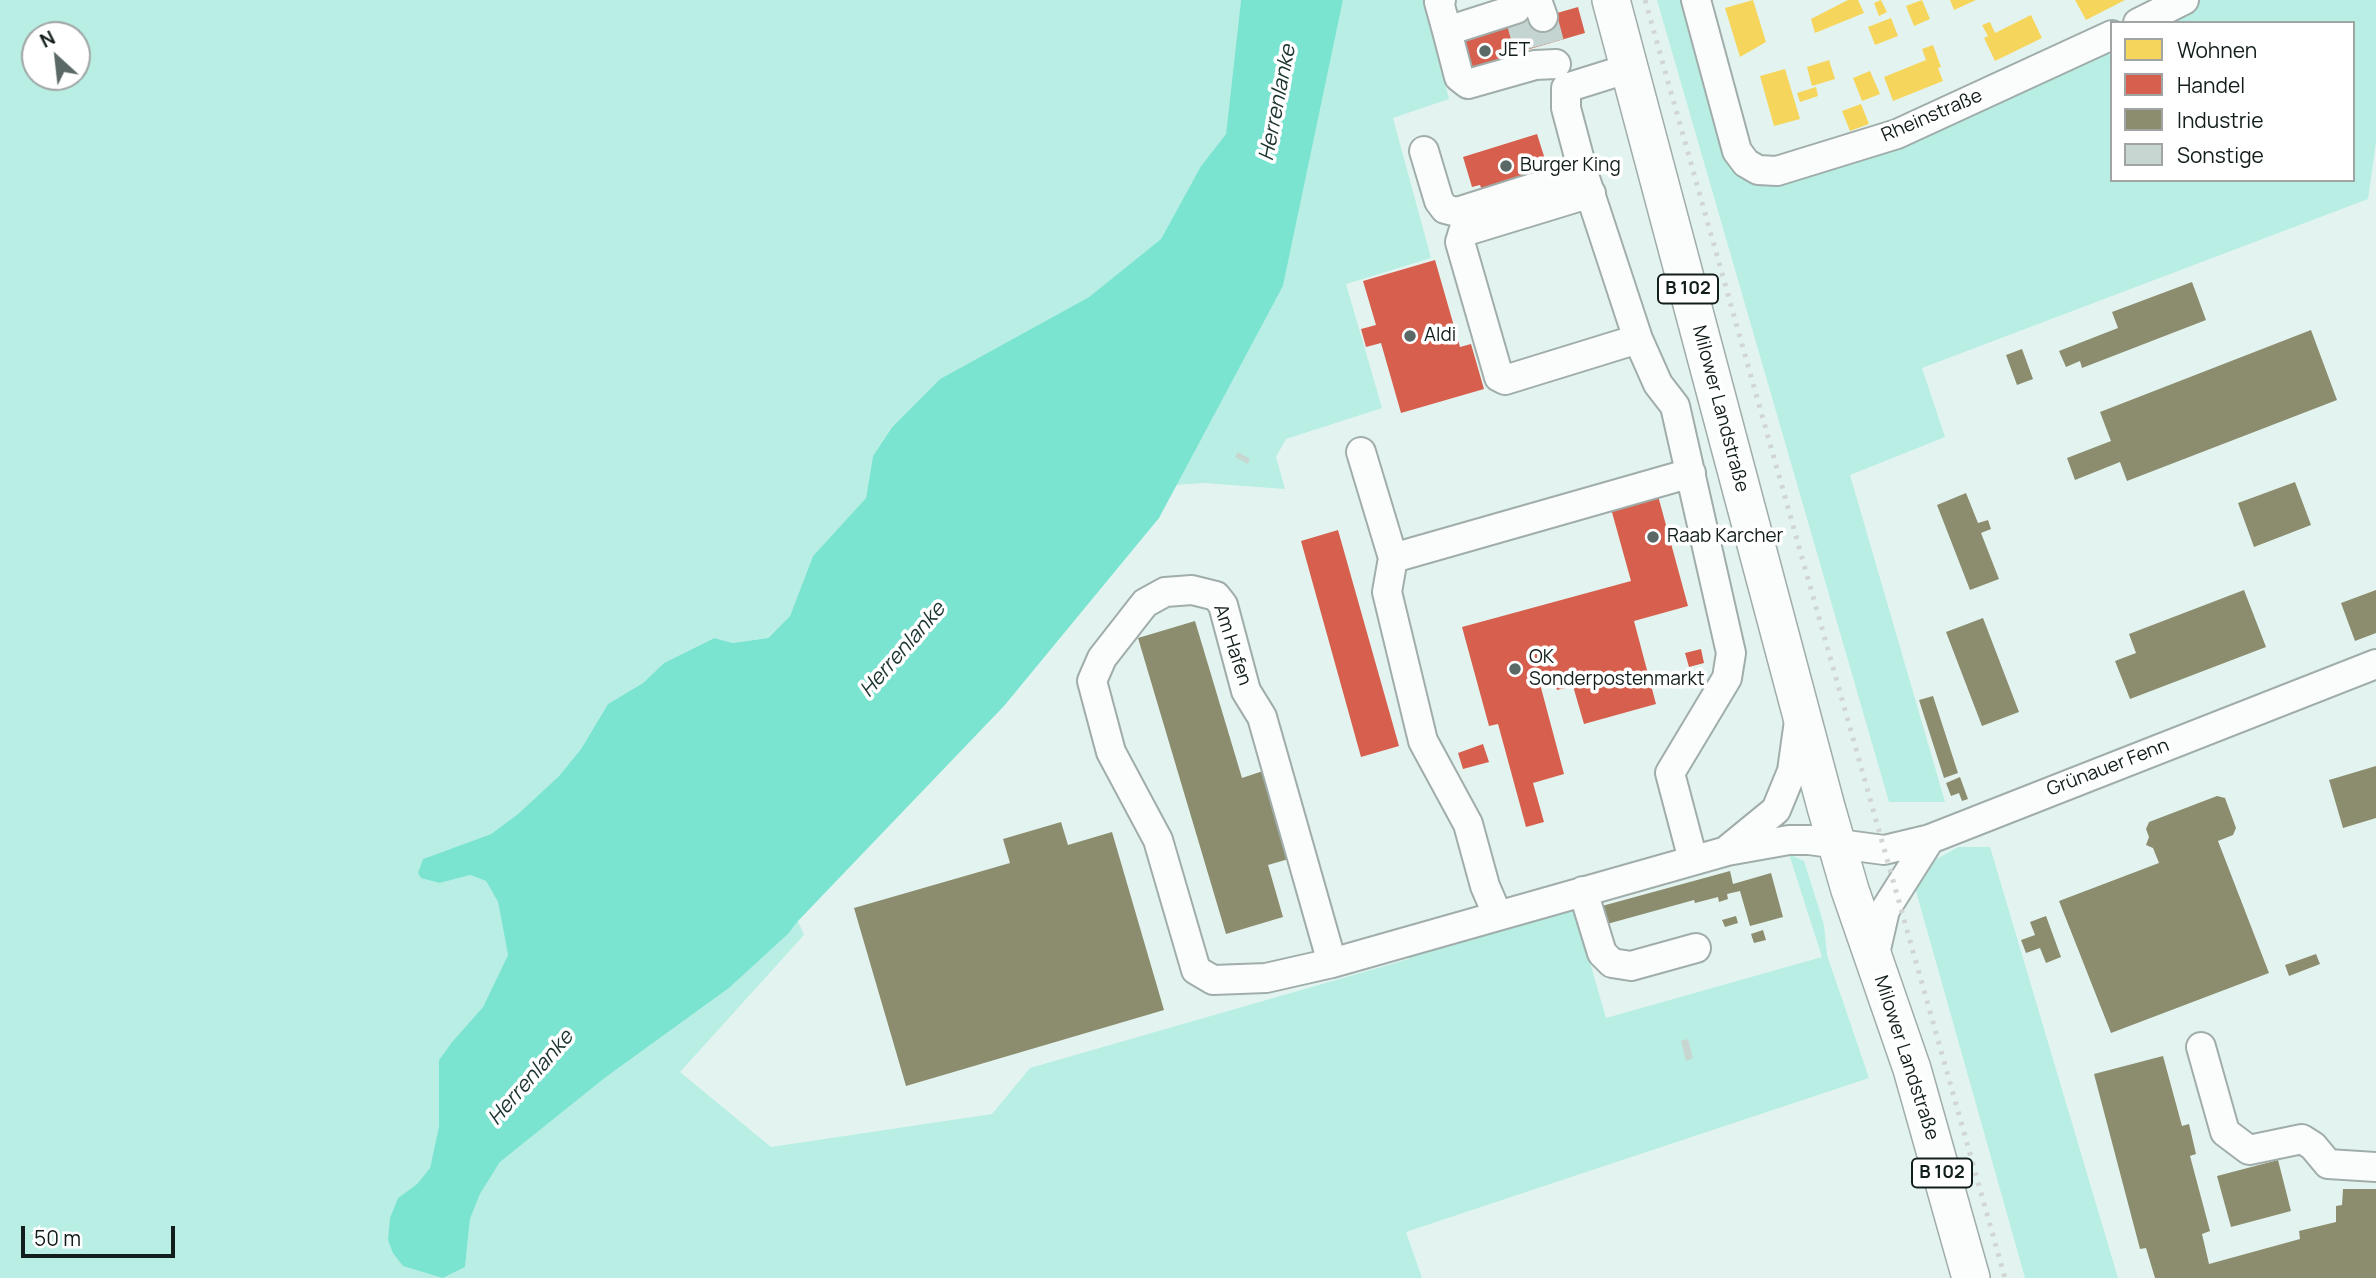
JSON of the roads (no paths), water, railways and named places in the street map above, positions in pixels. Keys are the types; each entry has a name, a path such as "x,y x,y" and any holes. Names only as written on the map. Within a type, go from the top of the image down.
{"main road":[{"name":"Milower Landstraße","path":"1611,0 1836,843 1912,1069 1971,1278"}],"street":[{"path":"1441,0 1439,2 1460,77 1468,84 1537,36"},
{"name":"Rheinstraße","path":"1696,0 1737,151 1746,163 1758,170 1777,171 1897,135 2110,36"},
{"path":"2142,21 2184,0"},
{"path":"1447,31 1537,36 1630,68"},
{"path":"1537,36 1570,124 1638,339 1658,384 1675,407 1731,653 1727,678 1670,773 1693,860"},
{"path":"1424,151 1439,201 1445,209 1457,212 1587,182"},
{"path":"1587,182 1463,232 1460,242 1499,377 1506,380 1638,339"},
{"path":"1361,452 1392,558 1387,592 1423,741 1468,824 1485,886 1497,915"},
{"path":"1392,558 1691,473"},
{"name":"Am Hafen","path":"1332,963 1262,717 1245,691 1223,605 1216,596 1192,590 1165,592 1145,603 1101,658 1091,681 1111,752 1158,840 1196,970 1213,980 1266,978 1332,963 1727,851 1789,840 1836,843"},
{"name":"Grünauer Fenn","path":"1836,843 1884,850 1930,839 2376,664"},
{"name":"Milower Landstraße","path":"1727,851 1776,810 1792,771 1801,708"},
{"name":"Milower Landstraße","path":"1874,958 1885,910 1930,839"},
{"path":"1583,891 1602,953 1612,963 1631,965 1696,948"},
{"path":"2201,1047 2225,1132 2249,1150 2302,1139 2313,1146 2328,1164 2376,1167"}],"water":[{"name":"Herrenlanke","path":"1241,0 1343,0 1283,286 1159,518 1004,706 788,934 729,988 606,1077 500,1162 480,1194 470,1219 465,1267 443,1278 403,1266 393,1253 388,1240 390,1218 398,1198 417,1184 430,1168 439,1126 439,1060 483,1007 508,955 498,902 486,881 470,875 440,883 421,878 418,873 423,859 491,834 518,814 559,776 581,749 608,704 643,683 664,663 714,638 733,643 768,638 790,616 813,556 866,498 873,456 892,427 940,379 1089,297 1161,239 1201,166 1226,134"}],"tunnel":[{"path":"1543,17 1550,43"},
{"path":"1521,23 1528,49"}],"railway":[{"path":"1645,0 2005,1278"}],"place":[{"name":"JET","path":"1485,51"},
{"name":"Burger King","path":"1506,166"},
{"name":"Aldi","path":"1410,336"},
{"name":"Raab Karcher","path":"1653,537"},
{"name":"OK Sonderpostenmarkt","path":"1515,669"}]}
